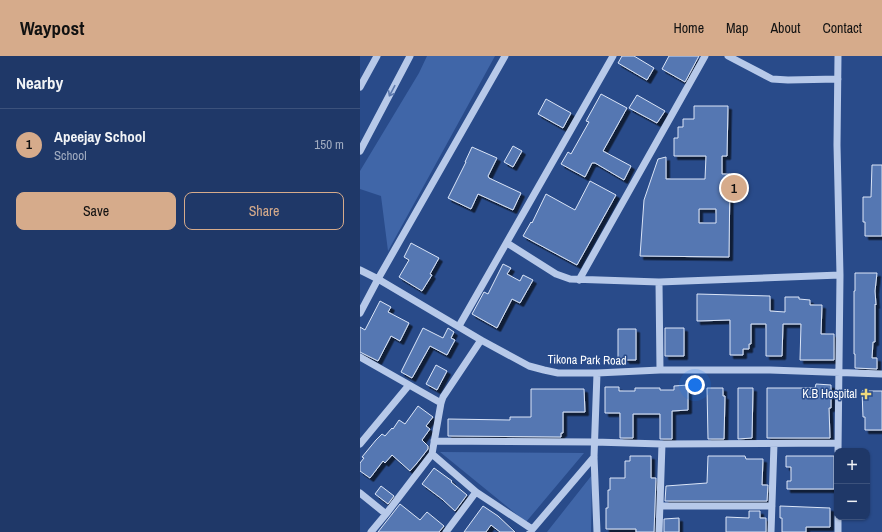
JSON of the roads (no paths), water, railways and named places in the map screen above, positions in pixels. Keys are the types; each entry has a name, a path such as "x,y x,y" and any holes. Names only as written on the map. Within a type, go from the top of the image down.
{"street":[{"path":"360,87 377,56"},
{"path":"360,151 410,56"},
{"path":"360,313 505,56"},
{"path":"458,326 613,56"},
{"path":"579,280 705,56"},
{"path":"728,56 772,79 838,79"},
{"path":"838,56 837,146 840,275 838,448"},
{"path":"506,244 556,274 570,280 659,282 840,275"},
{"name":"Tikona Park Road","path":"360,270 482,340 536,368 558,372 597,373 660,370 770,370 882,374"},
{"path":"659,282 660,370"},
{"path":"371,532 432,454 441,403 448,388 482,340"},
{"path":"360,357 441,403"},
{"path":"597,373 594,442 597,532"},
{"path":"360,444 409,385"},
{"path":"434,441 662,444 838,443"},
{"path":"658,532 662,444"},
{"path":"772,532 774,444"},
{"path":"432,454 476,492 531,531 594,457"},
{"path":"446,532 476,492"},
{"path":"360,493 386,514"},
{"path":"660,506 772,506"},
{"path":"838,520 838,532"}],"place":[{"name":"Apeejay School","path":"734,188"},
{"name":"K.B Hospital","path":"866,394"}]}
